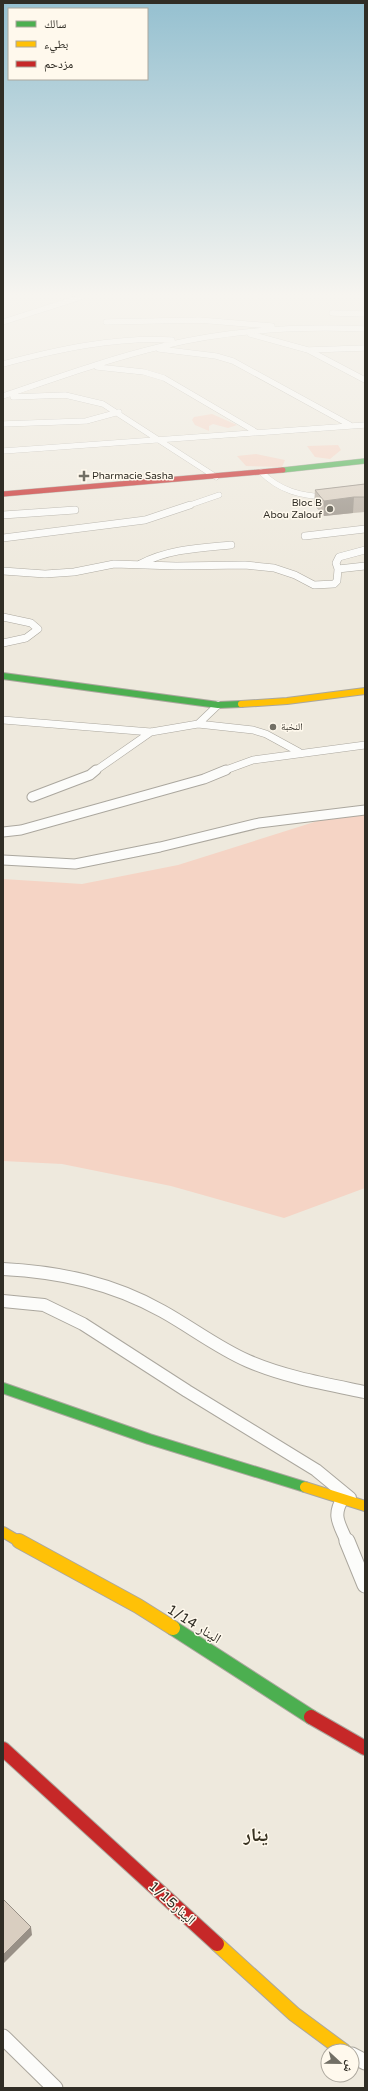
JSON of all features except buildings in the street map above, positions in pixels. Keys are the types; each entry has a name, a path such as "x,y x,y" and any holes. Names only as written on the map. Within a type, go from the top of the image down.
{"street":[{"path":"3,397 65,395 87,399 107,406 119,412 216,477"},
{"path":"192,395 256,432"},
{"path":"294,395 350,425"},
{"path":"3,424 86,421 119,412"},
{"path":"3,451 365,425"},
{"path":"3,494 216,477 365,461"},
{"path":"261,472 273,484 292,492 306,496 335,497"},
{"path":"3,538 146,520 219,495"},
{"path":"3,515 75,510"},
{"path":"305,536 365,529"},
{"path":"140,565 155,556 183,549 231,545"},
{"path":"3,571 45,574 74,572 114,564 266,566 295,575 318,586 336,583 338,569 336,560 340,557 365,550"},
{"path":"338,569 365,566"},
{"path":"3,617 31,623 38,629 32,636 20,641 3,643"},
{"path":"3,676 218,705 281,702 365,691"},
{"path":"198,724 218,705"},
{"path":"3,720 151,732 198,724 253,730 266,734 299,752"},
{"path":"32,798 90,775 151,732"},
{"path":"3,832 21,830 204,779 253,760 299,752 365,745"},
{"path":"3,860 75,864 160,847 252,824 365,810"},
{"path":"3,1269 52,1273 110,1285 163,1311 218,1345 248,1361 298,1378 365,1392"},
{"path":"3,1301 44,1305 83,1324 187,1391 316,1470 354,1502"},
{"path":"3,1388 149,1438 354,1502"},
{"path":"354,1502 337,1508 336,1515 365,1585"},
{"name":"الينار 1/14","path":"3,1532 138,1606 313,1718 365,1748"},
{"name":"الينار1/15","path":"3,1749 207,1934 289,2014 330,2043"},
{"path":"3,2037 55,2088"}],"shaded area":[{"path":"212,414 237,425 228,428 213,424 209,426 209,431 195,425 192,420 194,417"},
{"path":"338,445 341,450 330,459 315,457 307,446"},
{"path":"256,454 285,460 282,467 246,466 237,456"},
{"path":"365,806 365,1188 284,1218 171,1186 62,1164 3,1161 3,879 82,884 178,865"}],"traffic: fast":[{"path":"283,470 365,461"},
{"path":"3,676 218,705 241,704"},
{"path":"3,1388 149,1439 305,1487"},
{"path":"173,1628 311,1717"}],"traffic: slow":[{"path":"241,704 287,701 365,691"},
{"path":"305,1487 365,1506"},
{"path":"3,1532 138,1606 173,1628"},
{"path":"217,1944 294,2014 331,2043"}],"traffic: jam":[{"path":"3,494 283,470"},
{"path":"311,1717 365,1748"},
{"path":"3,1749 217,1944"}],"place":[{"name":"Pharmacie Sasha","path":"84,476"},
{"name":"Bloc B Abou Zalouf","path":"330,509"},
{"name":"النخبة","path":"273,727"}],"district":[{"name":"ينار","path":"256,1835"}]}
